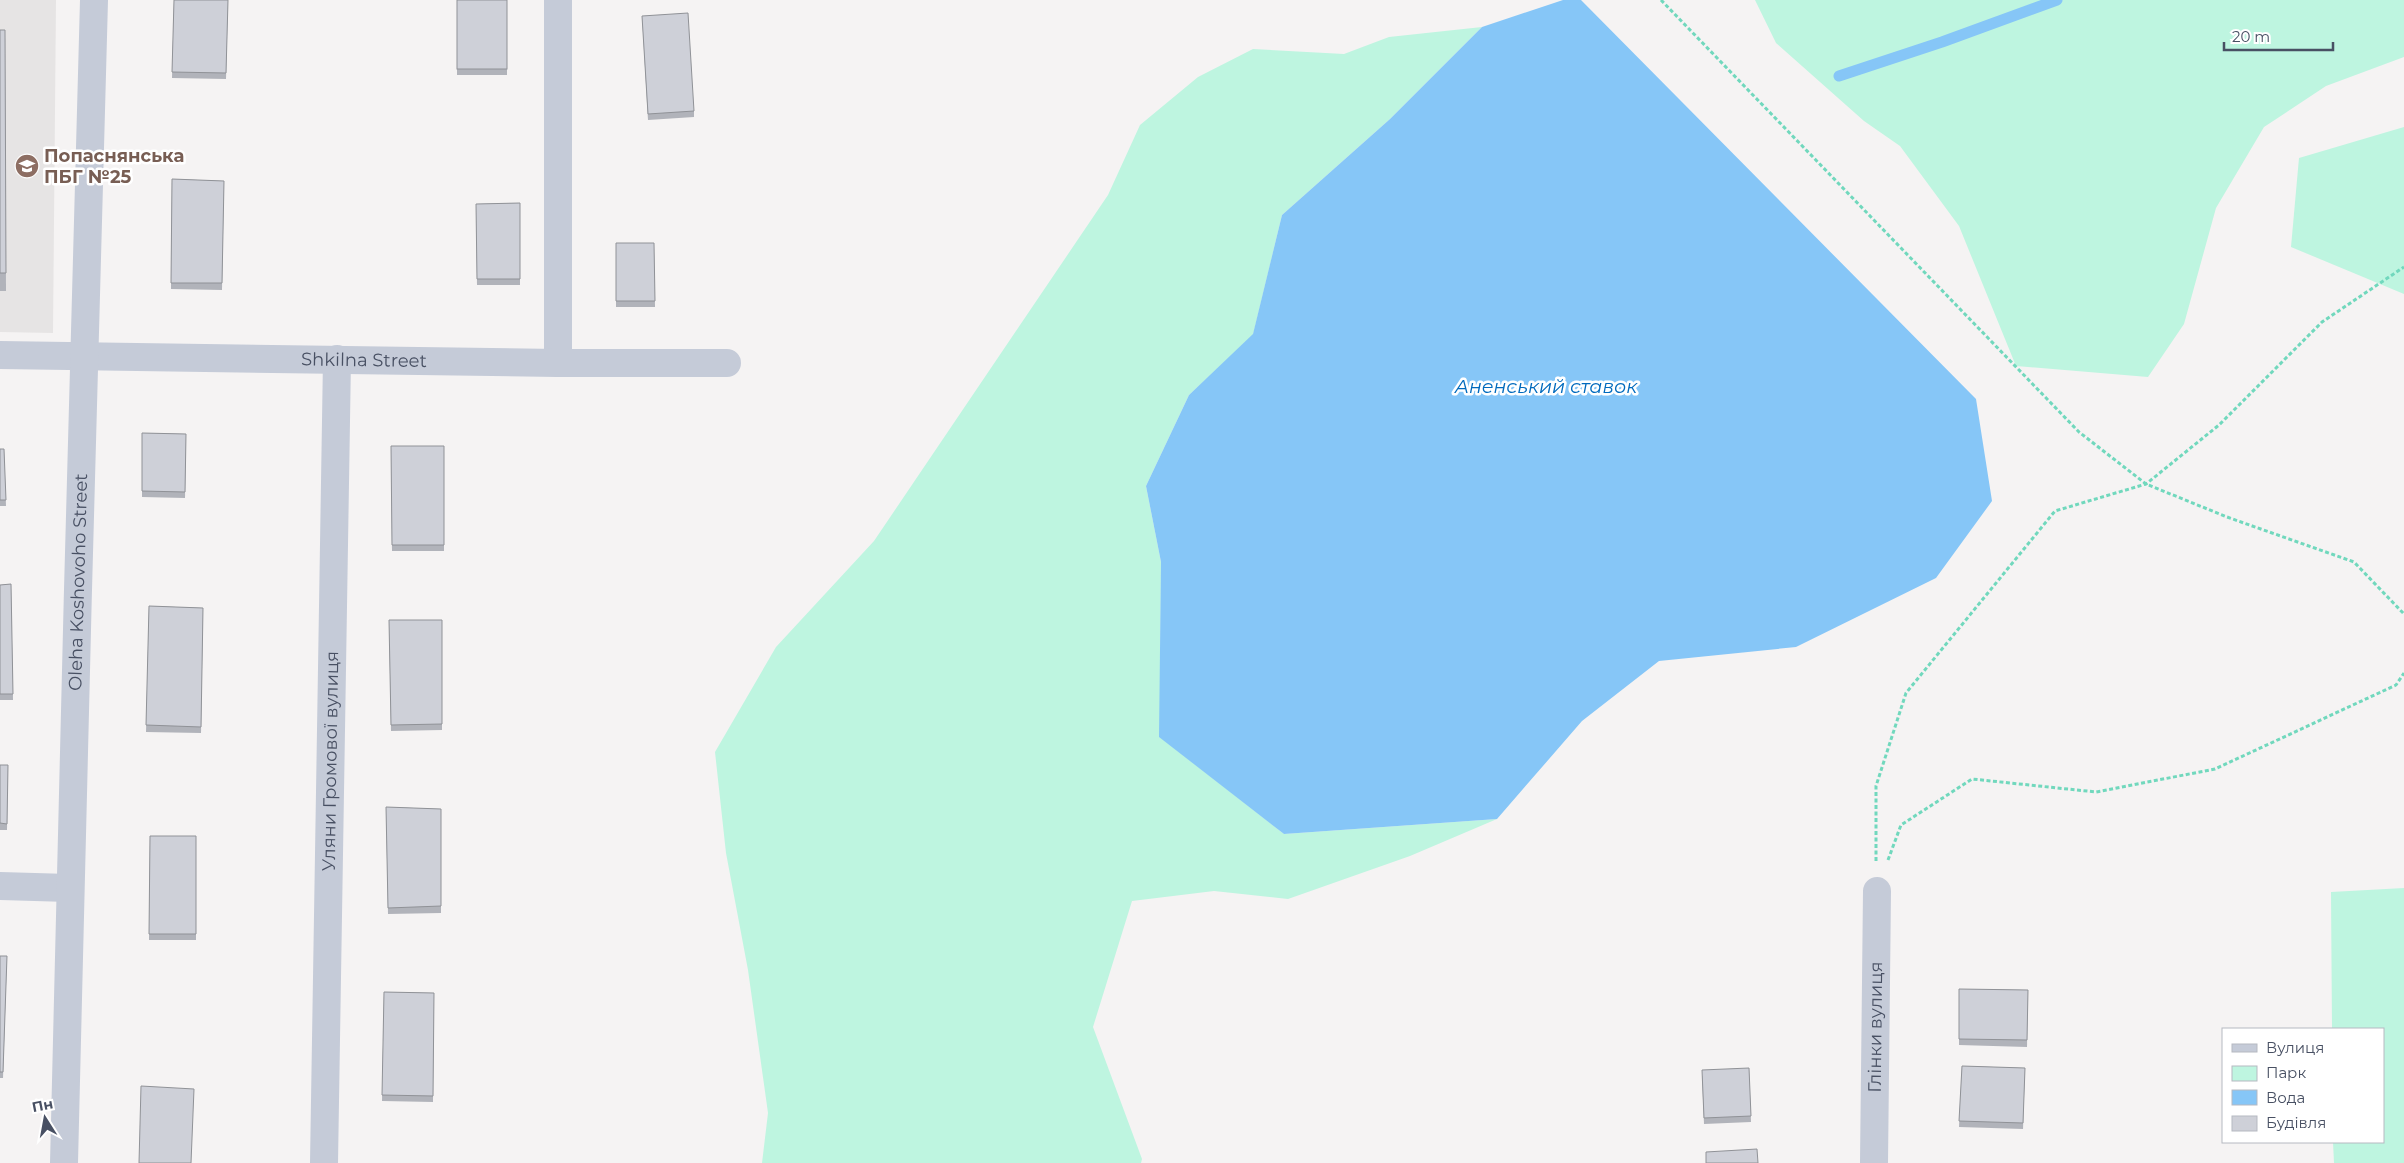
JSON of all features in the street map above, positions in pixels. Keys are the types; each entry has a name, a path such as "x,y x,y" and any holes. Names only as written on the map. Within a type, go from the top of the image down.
{"street":[{"name":"Oleha Koshovoho Street","path":"64,1163 69,888 86,356 94,0"},
{"path":"558,0 558,363"},
{"name":"Shkilna Street","path":"0,355 558,363 727,362"},
{"name":"Уляни Громової вулиця","path":"324,1163 337,359"},
{"path":"0,886 69,888"},
{"name":"Глінки вулиця","path":"1874,1163 1877,891"}],"path":[{"path":"1661,0 2079,432 2146,484 2227,517 2354,562 2404,614"},
{"path":"1877,891 1876,786 1906,693 2055,511 2146,484 2219,424 2322,322 2404,267"},
{"path":"2396,685 2404,673"},
{"path":"1877,891 1901,825 1972,780 2096,792 2214,769 2404,680"}],"shaded area":[{"name":"Попаснянська ПБГ №25","path":"0,0 56,0 53,333 0,332"}],"green space":[{"path":"1755,0 2404,0 2404,57 2326,86 2264,127 2216,208 2184,324 2148,377 2016,366 1959,226 1900,146 1864,121 1776,43"},
{"path":"1482,27 1390,119 1282,215 1253,335 1189,395 1146,486 1161,562 1160,737 1284,834 1497,819 1410,856 1288,899 1214,891 1132,901 1093,1027 1142,1159 1141,1163 762,1163 768,1113 748,970 726,853 715,752 776,647 874,541 1108,195 1140,125 1198,77 1253,49 1344,54 1389,37"},
{"path":"2404,127 2404,294 2291,247 2299,158"},
{"path":"2404,888 2404,1163 2334,1163 2333,1143 2384,1143 2384,1028 2332,1028 2331,892"}],"water":[{"name":"Аненський ставок","path":"1563,0 1581,0 1976,399 1992,501 1936,578 1796,647 1659,661 1582,721 1497,819 1284,834 1159,737 1161,562 1146,486 1189,395 1253,334 1282,215 1390,119 1482,27"}],"building":[{"path":"174,0 228,0 226,73 172,72"},
{"path":"457,0 507,0 507,69 457,69"},
{"path":"688,13 694,111 648,114 642,16"},
{"path":"0,30 5,30 6,273 0,273"},
{"path":"172,179 224,181 222,283 171,283"},
{"path":"520,203 520,279 477,279 476,204"},
{"path":"616,243 654,243 655,301 616,301"},
{"path":"142,433 186,434 185,492 142,491"},
{"path":"391,446 444,446 444,545 392,545"},
{"path":"0,449 4,449 6,500 0,500"},
{"path":"11,584 13,694 0,694 0,585"},
{"path":"149,606 203,608 201,727 146,725"},
{"path":"389,620 442,620 442,724 391,725"},
{"path":"0,765 8,765 7,824 0,823"},
{"path":"386,807 441,809 441,906 388,908"},
{"path":"150,836 196,836 196,934 149,934"},
{"path":"0,956 7,956 3,1072 0,1072"},
{"path":"1959,989 2028,990 2027,1040 1959,1039"},
{"path":"384,992 434,993 433,1096 382,1095"},
{"path":"1962,1066 2025,1068 2023,1123 1959,1121"},
{"path":"1749,1068 1751,1116 1704,1118 1702,1070"},
{"path":"141,1086 194,1089 191,1163 139,1163"},
{"path":"1757,1149 1758,1163 1706,1163 1706,1152"}],"waterway":[{"path":"1839,76 1942,42 2057,0"}],"place":[{"name":"Попаснянська ПБГ №25","path":"27,166"}]}
